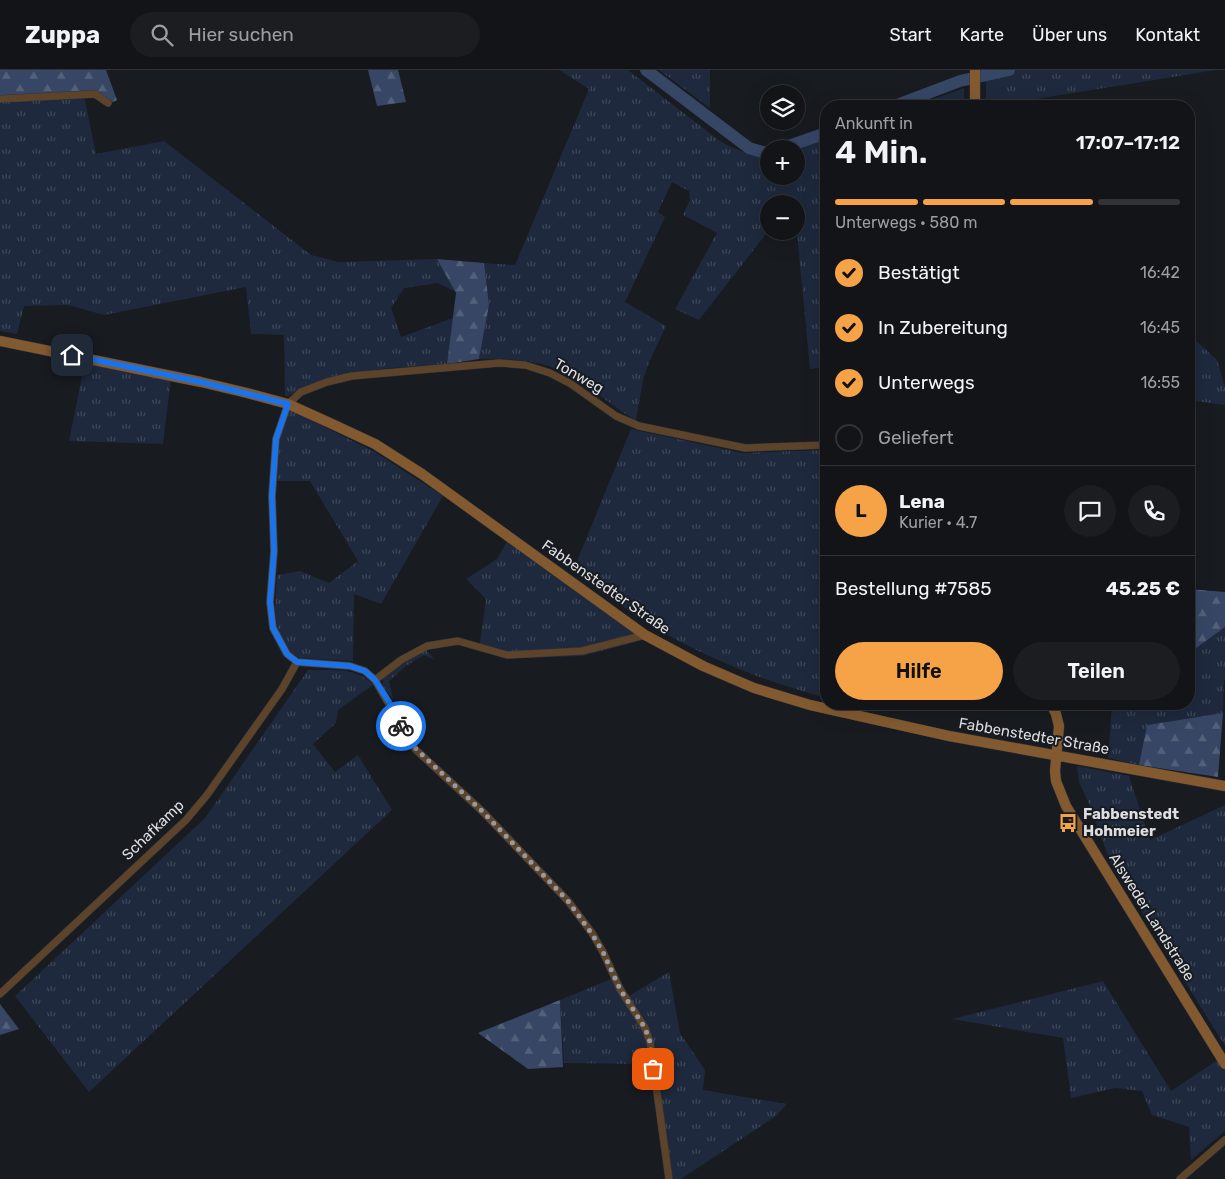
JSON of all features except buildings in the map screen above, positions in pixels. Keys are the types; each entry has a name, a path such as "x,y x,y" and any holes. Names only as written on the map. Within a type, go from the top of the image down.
{"street":[{"path":"975,70 975,100"},
{"path":"0,99 95,94 108,103"},
{"name":"Fabbenstedter Straße","path":"0,341 201,382 288,404 375,444 422,474 645,635 703,666 754,688 820,707"},
{"name":"Tonweg","path":"288,404 301,392 352,376 499,363 525,365 550,373 571,384 616,416 639,426 746,448 820,445"},
{"path":"288,404 276,439 272,496 274,551 270,602 273,628 287,654 297,662 350,666 365,671 375,680 416,749 489,818 568,901 592,934 603,952 620,989 645,1028 650,1042 669,1179"},
{"path":"375,680 401,660 427,646 458,641 508,655 573,652 645,635"},
{"name":"Schafkamp","path":"0,994 186,820 208,795 282,689 297,662"},
{"name":"Fabbenstedter Straße","path":"832,710 949,736 1225,786"},
{"name":"Alsweder Landstraße","path":"1054,710 1059,726 1055,771 1056,781 1066,806 1225,1064"},
{"path":"1180,1179 1225,1140"}],"green space":[{"path":"0,70 106,70 117,100 111,103 97,92 0,97"},
{"path":"368,70 398,70 406,102 377,106"},
{"path":"559,70 628,70 720,141 744,152 760,155 760,185 805,185 805,147 820,141 819,368 810,369 798,240 805,240 805,195 760,195 761,240 699,320 675,309 717,233 683,215 690,200 689,191 672,182 658,212 665,217 625,302 666,326 643,380 636,420 580,381 550,366 527,361 479,359 489,305 484,263 515,265 589,89"},
{"path":"659,70 710,70 710,108"},
{"path":"986,70 1216,70 1029,100 986,100"},
{"path":"964,88 964,100 931,100"},
{"path":"84,96 96,154 164,141 311,255 339,262 437,259 456,292 438,283 404,288 391,308 401,337 453,318 447,364 346,374 326,379 285,396 284,335 251,334 246,287 104,315 68,305 24,306 17,334 0,331 0,101"},
{"path":"437,259 484,263 489,305 479,359 447,364 456,293"},
{"path":"1195,340 1217,360 1225,387 1225,405 1195,401"},
{"path":"85,361 171,379 163,444 69,441"},
{"path":"290,410 375,452 443,496 381,604 354,594 353,661 299,658 289,651 278,631 275,609 277,575 300,571 329,583 358,561 310,481 276,481 280,439"},
{"path":"631,429 742,453 820,450 820,695 761,677 704,654 644,620 573,571"},
{"path":"508,540 636,633 635,642 583,656 522,658 507,657 479,650 486,599 466,579 497,559"},
{"path":"1195,590 1225,592 1225,627 1195,649"},
{"path":"1225,627 1223,713 1147,725 1139,765 1108,758 1112,710 1195,710 1195,649"},
{"path":"426,650 435,660 424,655 406,666 389,681 393,699 383,687 383,677 402,662"},
{"path":"308,670 351,672 366,679 373,685 338,710 336,723 313,744 335,772 358,755 392,810 89,1092 15,996 205,818"},
{"path":"1223,713 1218,777 1139,765 1147,725"},
{"path":"1077,766 1129,776 1150,840 1225,805 1225,1046 1110,861 1079,782"},
{"path":"669,972 680,1033 705,1070 703,1090 787,1104 776,1116 681,1179 670,1179 652,1042 627,997"},
{"path":"611,979 646,1040 648,1064 564,1063 560,1000"},
{"path":"1103,981 1171,1091 1219,1059 1225,1070 1225,1131 1191,1160 1189,1127 1152,1115 1142,1091 1115,1088 1071,1098 1063,1038 952,1019"},
{"path":"560,1000 563,1067 528,1069 478,1033"},
{"path":"0,1004 19,1029 0,1035"}],"waterway":[{"path":"646,70 749,148 760,151"},
{"path":"910,100 960,81 1009,70"},
{"path":"805,140 820,135"}],"way so far":[{"path":"401,726 416,749 482,811 568,901 603,952 620,989 645,1028 650,1042 653,1069"}],"place":[{"name":"Fabbenstedt Hohmeier","path":"1068,823"}],"route":[{"path":"72,355 201,382 288,404 276,439 272,496 274,551 270,602 273,628 287,654 297,662 350,666 365,671 375,680 401,726"}]}
